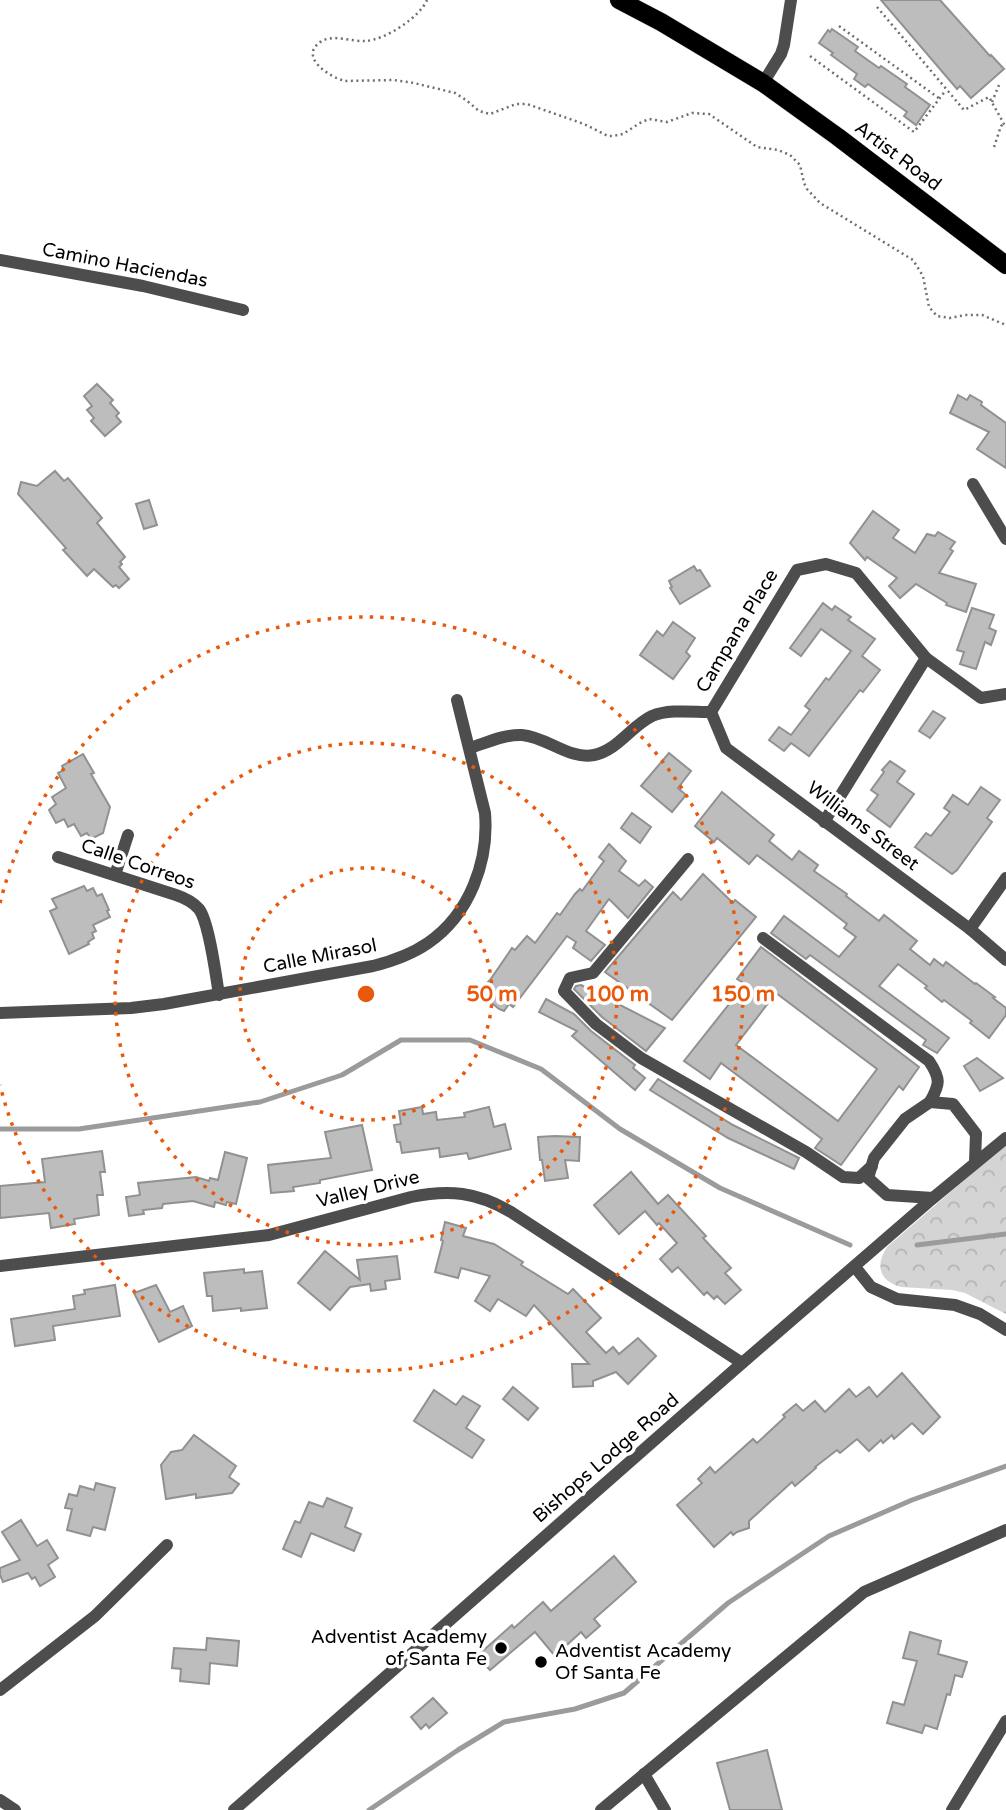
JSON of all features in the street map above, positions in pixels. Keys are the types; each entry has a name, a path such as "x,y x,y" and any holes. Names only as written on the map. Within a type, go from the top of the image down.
{"main road":[{"name":"Artist Road","path":"619,0 763,83 1006,265"}],"street":[{"path":"763,83 784,46 791,0"},
{"name":"Camino Haciendas","path":"0,260 150,287 243,310"},
{"path":"973,484 1006,539"},
{"name":"Campana Place","path":"710,712 797,570 826,564 856,573 926,658"},
{"path":"824,822 926,658 981,698 1006,694"},
{"name":"Calle Mirasol","path":"0,1013 131,1008 219,995 390,962 432,941 470,893 485,846 485,813 457,700"},
{"path":"470,748 522,735 569,752 591,756 612,747 654,715 710,712"},
{"name":"Williams Street","path":"710,712 726,748 970,929 1006,960"},
{"path":"115,875 128,835"},
{"name":"Calle Correos","path":"58,857 189,900 204,917 219,995"},
{"path":"688,859 593,973 570,978 564,991 596,1024 641,1058 806,1152 843,1177 859,1178 872,1166"},
{"path":"970,929 1006,878"},
{"path":"763,938 929,1061 937,1074 939,1087 930,1102 905,1119 874,1158 869,1178 887,1195 933,1198"},
{"path":"930,1102 953,1104 975,1134 975,1162"},
{"name":"Bishops Lodge Road","path":"234,1810 742,1363 1006,1138"},
{"name":"Valley Drive","path":"0,1266 268,1235 411,1197 461,1193 487,1199 511,1212 742,1363"},
{"path":"855,1267 871,1287 897,1299 954,1304 980,1314 1006,1330"},
{"path":"601,1810 864,1592 1006,1530"},
{"path":"0,1690 95,1616 167,1545"},
{"path":"952,1810 1006,1721"},
{"path":"644,1774 665,1810"},
{"path":"0,1800 15,1810"}],"path":[{"path":"427,0 417,15 380,37 362,41 331,38 324,40 314,52 315,62 324,72 345,81 394,80 455,93 479,111 490,114 511,105 527,104 584,124 608,136 624,134 649,119 667,122 692,113 709,114 757,147 790,155 800,165 807,189 820,203 914,260 923,276 929,307 937,316 950,318 982,314 1006,325"},
{"path":"877,7 964,110 989,97 1005,125 1001,126 994,147"},
{"path":"839,26 940,99"},
{"path":"810,55 915,132 947,89"},
{"path":"992,102 999,85"}],"green space":[{"path":"1006,1144 1006,1314 965,1293 901,1287 888,1281 880,1266 887,1247"}],"building":[{"path":"881,0 940,0 1004,69 971,98 960,86 957,89"},
{"path":"832,29 858,47 855,51 907,84 905,87 930,105 916,125 904,116 907,112 868,84 865,87 854,79 857,74 819,43 828,30 830,32"},
{"path":"97,384 113,400 110,403 119,413 116,416 121,422 105,436 91,421 94,418 87,410 92,406 84,396"},
{"path":"958,395 967,400 970,395 982,402 981,405 1006,423 1006,468 977,449 989,432 950,413"},
{"path":"55,471 64,481 68,478 102,518 97,523 125,557 119,567 129,579 119,588 116,585 113,587 94,569 87,576 18,494 21,482 37,486"},
{"path":"149,500 157,525 144,529 136,504"},
{"path":"873,511 899,530 893,538 915,553 927,534 935,536 938,532 955,542 950,549 953,551 939,573 976,584 966,612 946,605 947,603 916,584 900,598 889,586 897,578 867,557 865,560 850,543"},
{"path":"694,566 697,571 700,570 710,586 680,604 670,588 672,587 669,581"},
{"path":"823,603 832,610 835,606 851,617 848,620 875,639 862,656 880,670 863,692 860,690 809,756 791,743 784,751 769,740 779,727 791,735 810,710 805,706 851,651 821,629 801,656 790,648"},
{"path":"972,608 994,615 989,628 996,631 991,645 985,642 976,669 960,664 964,652 957,650"},
{"path":"673,622 695,638 686,652 690,656 673,679 640,655 657,631 663,636"},
{"path":"933,711 945,718 930,738 919,731"},
{"path":"669,753 691,771 678,788 686,795 672,812 641,786"},
{"path":"83,754 110,807 103,833 91,839 87,833 81,836 74,824 68,827 64,819 56,823 49,810 56,804 52,797 66,788 58,773 64,770 62,766"},
{"path":"890,761 905,771 897,782 914,794 890,827 867,810 878,795 871,790"},
{"path":"981,787 1000,800 987,818 992,822 952,874 915,847 926,833 931,836 950,812 944,808 953,795 968,805"},
{"path":"722,792 774,835 769,841 792,860 799,851 818,865 814,871 847,894 846,896 879,921 884,915 917,941 910,949 930,965 934,959 943,966 946,962 995,997 993,998 1006,1008 1006,1015 989,1038 970,1023 972,1021 944,1000 942,1002 925,988 927,986 898,964 879,986 949,1038 937,1053 923,1045 926,1040 810,955 806,959 771,933 784,916 839,957 856,937 844,928 847,924 757,855 749,864 717,838 714,842 695,826"},
{"path":"632,813 651,827 640,843 621,828"},
{"path":"609,844 626,861 619,871 639,886 645,880 653,887 628,918 609,899 586,931 605,945 591,961 573,948 576,942 567,936 513,1007 509,1004 504,1011 499,1009 478,992 490,980 512,948 515,950 527,936 535,943 557,913 560,915 575,894 580,889 582,891 604,861 599,857"},
{"path":"703,874 733,903 735,900 756,917 672,1020 605,972 673,892 681,900"},
{"path":"84,886 87,891 93,888 97,896 102,894 110,917 93,925 96,931 92,933 94,938 89,944 69,954 50,911 57,908 52,899"},
{"path":"761,947 919,1067 903,1090 899,1086 841,1165 815,1148 822,1139 721,1063 710,1079 684,1061 745,984 737,979","holes":["776,993 877,1069 838,1121 736,1045"]},
{"path":"581,985 665,1028 646,1051 602,1017 574,989"},
{"path":"546,999 574,1014 591,1031 635,1065 633,1068 645,1078 635,1090 572,1036 577,1031 539,1012"},
{"path":"977,1058 1003,1078 980,1091 964,1066"},
{"path":"658,1079 733,1125 799,1158 794,1169 728,1138 650,1090"},
{"path":"422,1107 423,1114 436,1112 437,1120 465,1117 464,1113 489,1107 494,1127 505,1124 511,1149 469,1159 467,1153 440,1157 439,1148 402,1153 394,1125 401,1124 399,1111"},
{"path":"362,1125 372,1170 293,1187 294,1191 271,1193 268,1165 331,1158 325,1132"},
{"path":"538,1137 580,1137 579,1161 565,1160 568,1178 545,1181"},
{"path":"102,1151 105,1172 100,1172 103,1195 97,1195 99,1215 74,1219 75,1224 51,1228 49,1213 0,1218 0,1186 45,1182 42,1159"},
{"path":"225,1152 247,1158 236,1204 215,1202 214,1207 193,1201 163,1204 162,1208 143,1210 144,1214 129,1216 126,1197 140,1195 138,1183 196,1177 209,1181 210,1178 218,1180"},
{"path":"631,1172 658,1204 668,1195 731,1268 725,1273 741,1290 725,1304 717,1296 714,1299 707,1292 704,1295 678,1267 672,1272 660,1259 677,1243 645,1211 619,1234 594,1205"},
{"path":"445,1222 466,1228 463,1236 494,1244 523,1262 521,1265 568,1294 573,1289 601,1318 586,1332 606,1353 613,1347 619,1354 638,1338 656,1356 628,1384 616,1372 593,1381 593,1386 573,1387 572,1364 589,1364 534,1305 526,1316 498,1299 490,1311 475,1301 490,1276 461,1268 458,1278 435,1272"},
{"path":"325,1251 360,1280 357,1260 397,1256 400,1279 385,1281 386,1289 371,1291 370,1284 350,1287 330,1310 298,1283"},
{"path":"244,1269 244,1273 262,1271 267,1308 213,1311 212,1296 207,1296 204,1273"},
{"path":"115,1285 120,1316 53,1326 55,1340 15,1346 11,1319 75,1309 73,1296 85,1294 84,1290"},
{"path":"156,1285 170,1312 183,1306 192,1326 159,1342 134,1293"},
{"path":"902,1373 940,1417 923,1434 912,1423 894,1439 892,1435 883,1443 881,1440 869,1451 857,1439 840,1453 837,1450 795,1486 792,1482 749,1521 749,1528 733,1535 731,1532 714,1547 677,1505 702,1483 698,1479 710,1467 715,1473 753,1439 757,1443 796,1404 803,1411 815,1401 825,1412 849,1389 856,1397 869,1387 877,1397"},
{"path":"513,1387 538,1408 528,1420 503,1399"},
{"path":"434,1390 456,1405 463,1396 480,1406 466,1428 484,1440 472,1458 414,1421"},
{"path":"194,1435 236,1466 229,1477 239,1484 232,1493 196,1498 196,1494 166,1499 161,1465 171,1452 182,1450"},
{"path":"96,1483 115,1488 105,1530 93,1527 90,1536 67,1530 72,1509 65,1508 69,1494 77,1496 80,1486 94,1490"},
{"path":"327,1498 352,1508 345,1527 361,1534 354,1551 311,1533 301,1557 283,1549 295,1521 300,1523 309,1502 323,1507"},
{"path":"21,1520 37,1546 47,1540 58,1558 48,1565 55,1577 40,1586 35,1577 32,1579 28,1573 3,1582 0,1575 0,1568 20,1560 2,1532"},
{"path":"614,1556 636,1582 594,1619 600,1626 586,1638 581,1632 555,1656 535,1632 490,1670 477,1656 543,1602 551,1611"},
{"path":"910,1632 941,1641 938,1654 967,1662 962,1677 955,1675 937,1729 925,1725 922,1733 887,1723 893,1702 904,1705 917,1661 903,1658"},
{"path":"207,1638 239,1641 237,1666 210,1663 209,1684 180,1681 181,1669 172,1668 174,1648 206,1650"},
{"path":"433,1698 447,1713 429,1728 426,1724 421,1729 411,1717"},
{"path":"767,1750 782,1810 730,1810 717,1763"}],"waterway":[{"path":"0,1129 79,1129 260,1102 342,1075 401,1040 470,1040 541,1069 620,1129 720,1188 850,1245"},
{"path":"917,1245 1006,1234"},
{"path":"369,1810 504,1722 575,1709 624,1693 728,1603 829,1536 912,1500 1006,1466"}],"place":[{"name":"Adventist Academy of Santa Fe","path":"501,1648"},
{"name":"Adventist Academy Of Santa Fe","path":"541,1662"}]}
